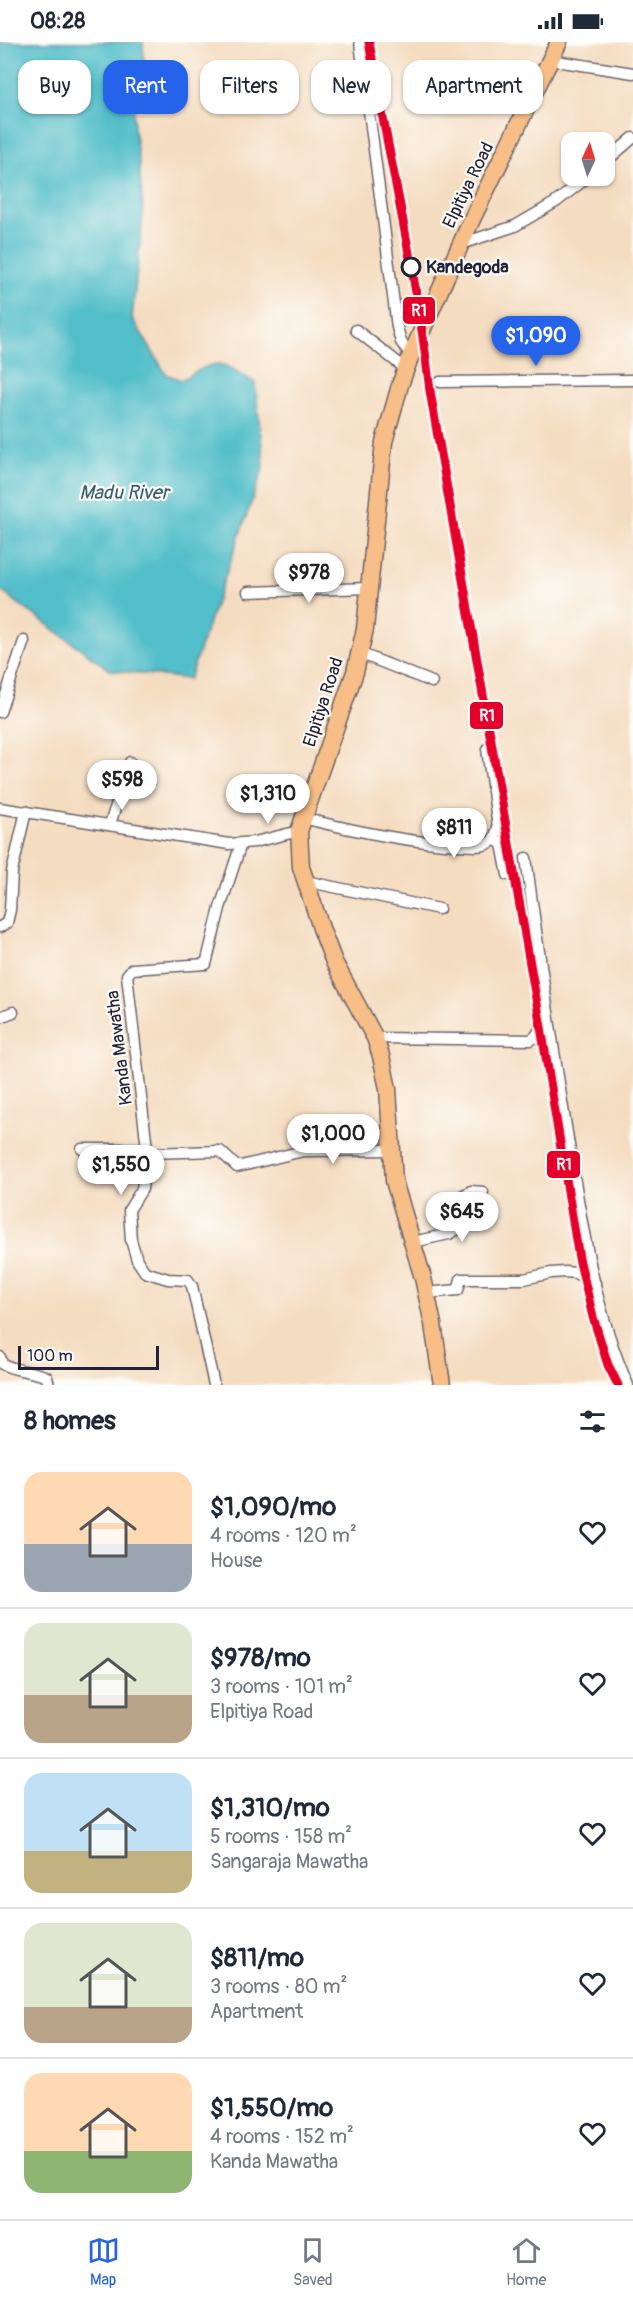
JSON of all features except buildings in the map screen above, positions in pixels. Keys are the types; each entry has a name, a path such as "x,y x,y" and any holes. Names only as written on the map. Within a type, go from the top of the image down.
{"main road":[{"name":"Elpitiya Road","path":"442,1385 426,1293 394,1181 388,1089 375,1038 334,962 305,881 299,857 301,825 341,716 365,629 384,442 390,414 409,362 461,244 559,42"}],"street":[{"path":"360,42 397,327 400,342 409,362"},
{"path":"550,60 633,73"},
{"path":"615,154 633,138"},
{"path":"461,244 515,226 556,202 576,186"},
{"path":"356,330 409,362"},
{"path":"440,382 633,380"},
{"path":"248,592 369,588"},
{"path":"0,712 24,641"},
{"path":"359,653 432,682"},
{"path":"0,808 229,844 241,844 301,825 441,844 476,846 488,844 494,839 498,827 487,749"},
{"path":"110,824 130,762"},
{"path":"0,927 7,923 10,910 5,891 12,872 26,811"},
{"path":"494,839 502,844 508,875"},
{"name":"Kanda Mawatha","path":"214,1385 192,1286 188,1280 168,1279 145,1272 137,1260 129,1226 129,1210 142,1189 147,1151 128,975 132,969 206,964 220,908 241,844"},
{"path":"526,858 547,1017 585,1242 609,1341 628,1385"},
{"path":"305,881 439,909"},
{"path":"0,1017 13,1012"},
{"path":"375,1038 531,1040 536,1036 547,1017"},
{"path":"82,1149 220,1151 237,1167 303,1152 392,1150"},
{"path":"413,1242 449,1234 458,1229 462,1196 471,1191 483,1192"},
{"path":"426,1293 458,1290 461,1279 524,1279 557,1272 575,1273 595,1283"},
{"path":"0,1357 2,1364 9,1367 36,1372 47,1377 49,1385"}],"water":[{"name":"Madu River","path":"0,42 143,42 144,60 103,60 103,114 134,114 143,214 132,318 166,374 181,380 204,368 219,364 233,369 255,383 264,466 189,679 110,670 0,590"}],"transit line":[{"name":"R1","path":"369,42 418,304 430,391 579,1258 593,1317 608,1365 618,1385"}],"place":[{"name":"Kandegoda","path":"411,267"}]}
